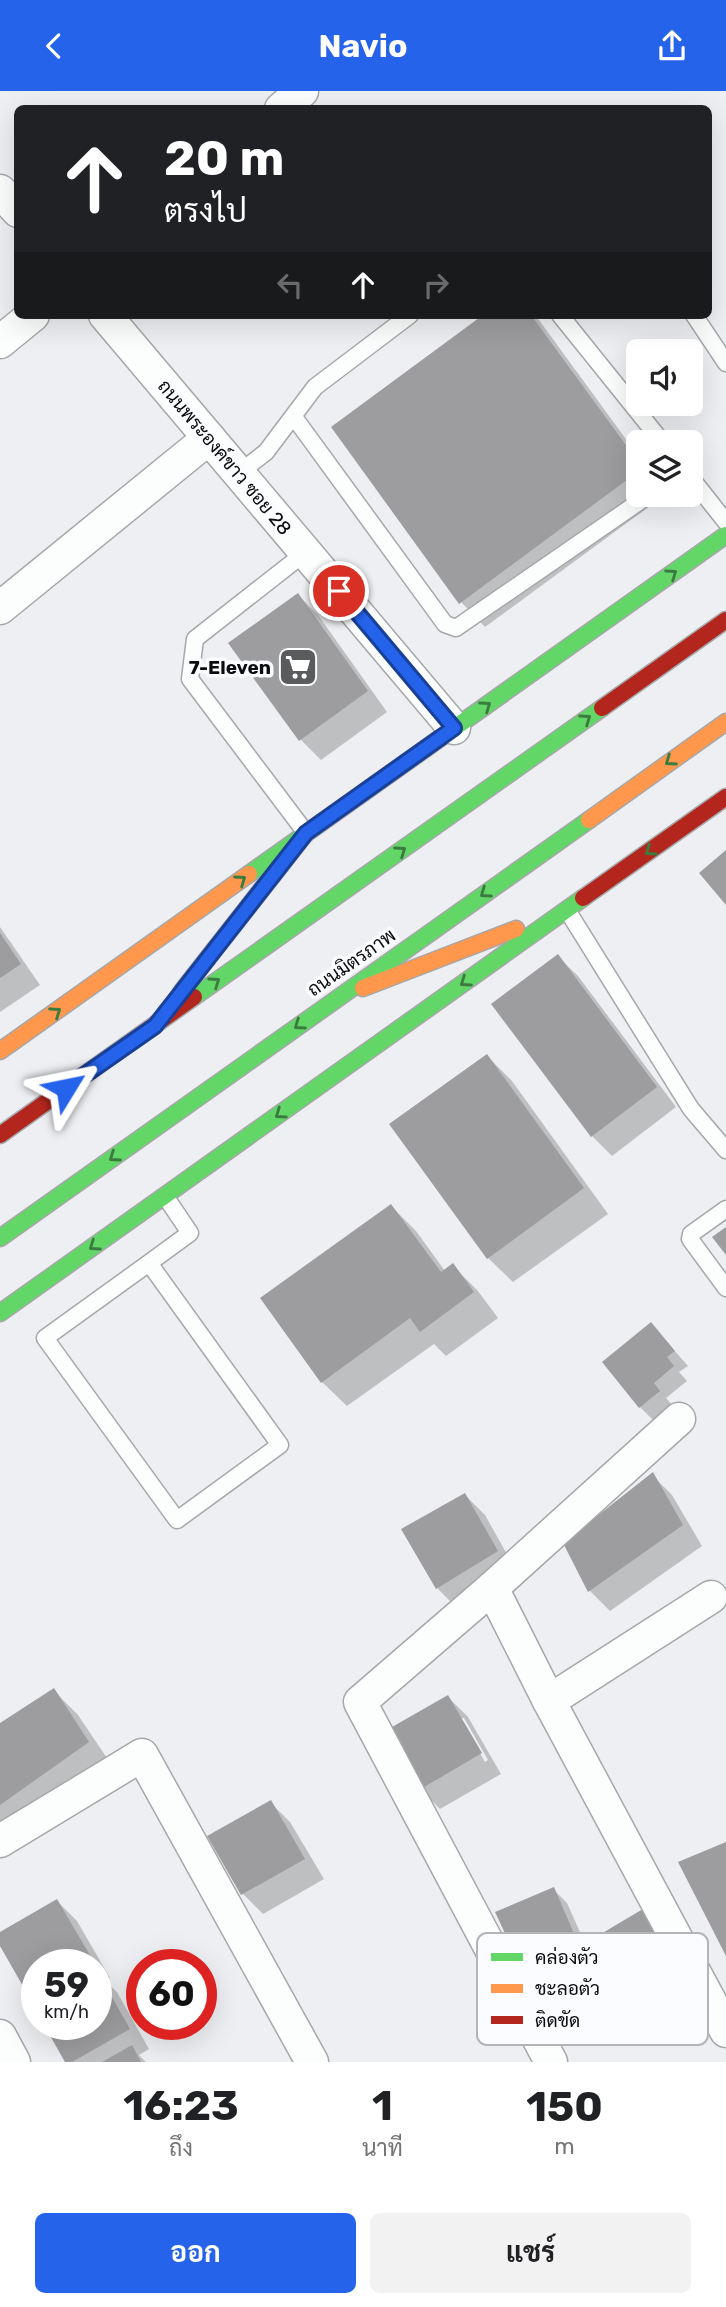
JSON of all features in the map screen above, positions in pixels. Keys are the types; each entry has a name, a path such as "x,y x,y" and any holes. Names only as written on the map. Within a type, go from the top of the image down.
{"main road":[{"path":"0,1051 726,535"},
{"path":"0,1135 726,620"},
{"name":"ถนนมิตรภาพ","path":"0,1238 726,722"},
{"path":"0,1313 726,797"},
{"path":"155,1026 306,833"},
{"path":"337,997 567,910"}],"street":[{"path":"286,105 302,91"},
{"path":"0,191 14,207"},
{"path":"0,342 28,319"},
{"name":"ถนนพระองค์ขาว ซอย 28","path":"108,319 454,728"},
{"path":"0,608 209,438"},
{"path":"483,1933 360,1702 492,1588 679,1419"},
{"path":"492,1588 549,1701 673,1933"},
{"path":"549,1701 711,1597"},
{"path":"0,1841 142,1755 312,2062"},
{"path":"708,1997 726,2031"},
{"path":"0,2036 14,2062"},
{"path":"542,2045 551,2062"}],"lane":[{"path":"239,473 266,452 315,387 405,319"},
{"path":"563,319 653,430"},
{"path":"697,319 726,363"},
{"path":"294,417 445,624 456,628 632,507"},
{"path":"703,493 726,522"},
{"path":"306,552 195,639 190,679 306,833"},
{"path":"567,910 691,1109 726,1150"},
{"path":"149,1263 280,1445 177,1520 46,1338 190,1233 165,1196"},
{"path":"726,1209 691,1234 690,1239 691,1244 726,1289"}],"building":[{"path":"478,319 534,319 626,445 626,481 459,604 331,427"},
{"name":"7-Eleven","path":"298,593 368,691 299,741 228,643"},
{"path":"726,850 726,905 699,873"},
{"path":"0,933 21,964 0,978"},
{"path":"558,954 657,1087 591,1137 491,1004"},
{"path":"487,1054 584,1188 487,1259 389,1124"},
{"path":"391,1204 441,1272 453,1263 474,1292 420,1332 410,1318 321,1383 260,1298"},
{"path":"726,1227 726,1255 712,1237"},
{"path":"651,1322 675,1351 667,1357 674,1366 654,1383 660,1391 639,1408 602,1362"},
{"path":"653,1472 683,1525 588,1592 563,1543"},
{"path":"465,1493 498,1551 436,1589 401,1529"},
{"path":"54,1688 89,1742 0,1805 0,1723"},
{"path":"448,1695 482,1753 419,1790 385,1731"},
{"path":"271,1800 305,1859 241,1895 207,1836"},
{"path":"726,1842 726,1956 678,1862"},
{"path":"554,1887 574,1933 505,1933 495,1912"},
{"path":"57,1899 86,1949 21,1949 21,1983 0,1946 0,1932"},
{"path":"648,1906 660,1933 602,1933"},
{"path":"112,1997 126,2022 126,2031 112,2039"},
{"path":"53,2040 111,2040 72,2062 65,2062"},
{"path":"132,2045 141,2062 102,2062"}],"traffic: fast":[{"path":"249,874 726,535"},
{"path":"194,997 602,708"},
{"path":"0,1238 589,820"},
{"path":"0,1313 583,898"}],"traffic: slow":[{"path":"589,820 726,722"},
{"path":"182,991 306,833"},
{"path":"0,1051 249,874"},
{"path":"363,988 516,929"}],"traffic: jam":[{"path":"602,708 726,620"},
{"path":"583,898 726,797"},
{"path":"0,1135 194,997"}],"place":[{"name":"7-Eleven","path":"298,667"}],"route":[{"path":"66,1088 155,1026 306,833 454,728 339,591"}]}
